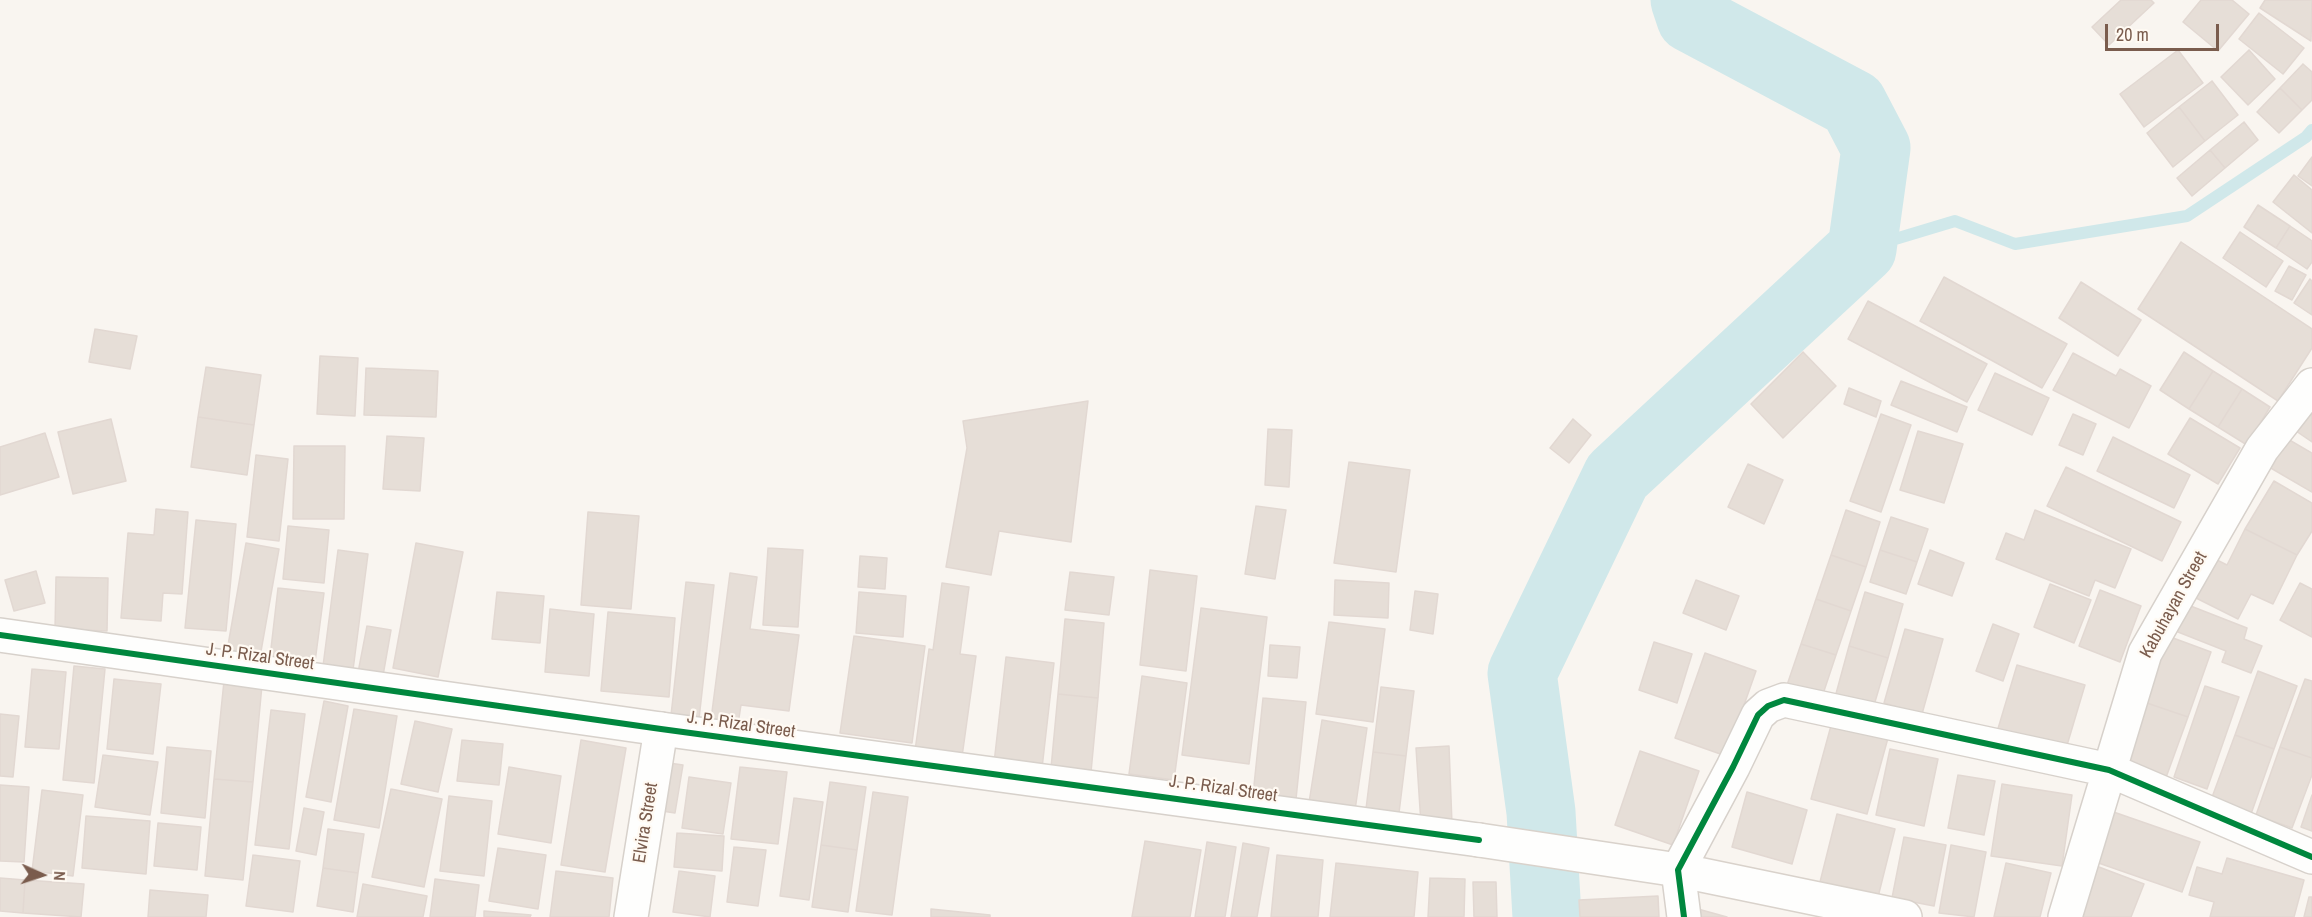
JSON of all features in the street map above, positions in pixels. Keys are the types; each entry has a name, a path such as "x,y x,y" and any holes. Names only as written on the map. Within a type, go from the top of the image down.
{"street":[{"name":"Kabuhayan Street","path":"2065,917 2145,653 2262,449 2312,385"},
{"name":"J. P. Rizal Street","path":"0,635 662,729 1479,840 1678,870 1905,917"},
{"path":"1684,917 1678,870 1758,715 1768,706 1784,700 2109,770 2312,856"},
{"name":"Elvira Street","path":"631,917 662,729"}],"building":[{"path":"2121,0 2151,0 2154,3 2109,45 2092,27"},
{"path":"2201,0 2232,0 2249,14 2218,51 2183,22"},
{"path":"2265,0 2312,0 2311,41 2260,8"},
{"path":"2259,13 2304,48 2283,74 2239,39"},
{"path":"2178,50 2203,83 2144,127 2120,94"},
{"path":"2249,50 2275,79 2248,105 2221,77"},
{"path":"2303,64 2312,72 2312,100 2302,110 2280,88"},
{"path":"2212,81 2238,115 2205,141 2179,107"},
{"path":"2280,88 2302,110 2279,133 2257,112"},
{"path":"2179,107 2205,141 2173,167 2147,133"},
{"path":"2244,122 2258,140 2225,168 2210,150"},
{"path":"2210,150 2225,168 2192,196 2177,178"},
{"path":"2312,157 2312,186 2298,176"},
{"path":"2294,175 2312,190 2312,233 2273,202"},
{"path":"2258,205 2290,226 2276,248 2244,227"},
{"path":"2290,226 2312,241 2312,262 2307,269 2276,248"},
{"path":"2240,232 2283,261 2266,287 2223,258"},
{"path":"2181,242 2312,329 2312,348 2278,401 2138,309"},
{"path":"2289,266 2306,275 2292,300 2275,291"},
{"path":"1944,277 2067,344 2042,388 1920,321"},
{"path":"2310,279 2312,281 2312,315 2294,303"},
{"path":"2081,282 2141,320 2118,356 2059,318"},
{"path":"1868,301 1987,364 1967,402 1848,339"},
{"path":"95,329 137,336 130,369 89,362"},
{"path":"1803,352 1836,386 1783,438 1751,404"},
{"path":"2184,352 2213,371 2189,409 2160,390"},
{"path":"2073,353 2116,376 2120,369 2151,386 2129,428 2053,390"},
{"path":"320,356 358,358 355,416 317,414"},
{"path":"206,367 261,375 254,425 198,417"},
{"path":"366,368 438,371 436,417 364,415"},
{"path":"2213,371 2242,389 2218,427 2189,409"},
{"path":"1995,373 2049,398 2032,435 1978,410"},
{"path":"1901,381 1967,407 1957,432 1891,405"},
{"path":"1849,388 1881,401 1876,417 1844,404"},
{"path":"2242,389 2270,407 2247,445 2218,427"},
{"path":"1088,401 1071,542 999,531 991,575 946,567 967,448 963,421"},
{"path":"2312,401 2312,442 2293,429"},
{"path":"1881,414 1911,425 1881,512 1850,501"},
{"path":"2073,414 2096,424 2083,455 2059,445"},
{"path":"198,417 254,425 247,475 191,467"},
{"path":"2190,418 2240,448 2218,484 2168,454"},
{"path":"111,419 126,481 73,494 58,432"},
{"path":"1573,419 1591,435 1569,463 1550,448"},
{"path":"1268,429 1292,430 1289,487 1265,485"},
{"path":"1918,431 1963,444 1944,503 1900,490"},
{"path":"45,433 59,477 0,495 0,447"},
{"path":"387,436 424,438 420,491 383,489"},
{"path":"2113,437 2190,475 2174,508 2097,471"},
{"path":"2286,438 2312,453 2312,492 2269,467"},
{"path":"294,446 345,446 344,519 293,519"},
{"path":"256,455 288,459 279,541 247,537"},
{"path":"1349,462 1410,470 1396,572 1334,563"},
{"path":"1748,464 1783,480 1764,524 1728,507"},
{"path":"2066,467 2181,522 2162,561 2047,506"},
{"path":"2274,481 2312,503 2312,531 2297,555 2245,529"},
{"path":"1256,506 1286,510 1275,579 1245,574"},
{"path":"156,509 188,512 182,594 163,593 161,621 121,618 128,533 154,535"},
{"path":"1846,510 1880,522 1866,567 1831,555"},
{"path":"2035,510 2131,549 2115,588 2095,580 2089,596 1996,559 2006,533 2024,540"},
{"path":"588,512 639,516 631,609 581,605"},
{"path":"1891,517 1928,529 1917,562 1880,550"},
{"path":"196,520 236,524 226,631 185,628"},
{"path":"288,526 329,530 324,583 283,579"},
{"path":"2245,529 2297,555 2273,604 2251,594 2238,619 2194,597 2213,558 2227,565"},
{"path":"246,543 279,549 260,657 227,651"},
{"path":"416,543 463,552 438,677 393,668"},
{"path":"768,548 803,550 798,627 763,625"},
{"path":"338,550 368,554 353,670 323,666"},
{"path":"1880,550 1917,562 1906,594 1870,582"},
{"path":"1930,550 1964,563 1952,596 1918,584"},
{"path":"1831,555 1866,567 1851,611 1816,599"},
{"path":"860,556 887,558 885,589 858,587"},
{"path":"1150,570 1197,576 1186,671 1140,665"},
{"path":"36,571 45,603 14,611 5,580"},
{"path":"1070,572 1114,577 1109,615 1065,610"},
{"path":"730,573 757,577 750,629 799,635 789,711 741,705 737,731 710,727"},
{"path":"56,577 108,578 107,631 55,629"},
{"path":"1335,580 1389,583 1388,618 1334,615"},
{"path":"1696,580 1739,596 1726,630 1683,613"},
{"path":"686,582 714,585 698,728 670,724"},
{"path":"942,583 969,587 960,654 976,656 961,764 914,758 929,649 933,650"},
{"path":"2300,583 2312,589 2312,637 2280,620"},
{"path":"2050,584 2091,600 2074,643 2034,627"},
{"path":"278,588 324,593 315,662 270,657"},
{"path":"2100,590 2141,606 2120,662 2079,646"},
{"path":"1415,591 1438,594 1433,634 1410,630"},
{"path":"497,592 544,596 540,643 492,639"},
{"path":"859,592 906,596 903,637 856,633"},
{"path":"1865,592 1903,604 1888,658 1849,646"},
{"path":"1816,599 1851,611 1836,655 1801,644"},
{"path":"2183,603 2247,628 2244,639 2262,646 2251,673 2222,662 2226,651 2173,630"},
{"path":"1201,608 1267,617 1249,764 1182,755"},
{"path":"550,609 594,614 589,676 545,672"},
{"path":"608,612 675,618 669,697 601,691"},
{"path":"1065,619 1104,623 1098,698 1058,694"},
{"path":"1329,622 1385,629 1373,722 1316,714"},
{"path":"1993,624 2019,634 2003,681 1976,671"},
{"path":"367,626 391,630 381,687 356,683"},
{"path":"1905,629 1943,639 1922,714 1884,703"},
{"path":"2165,635 2211,652 2188,717 2141,701"},
{"path":"854,636 925,646 912,743 840,733"},
{"path":"1654,642 1692,654 1677,703 1639,690"},
{"path":"1801,644 1836,655 1821,700 1786,688"},
{"path":"1270,645 1300,647 1297,678 1268,676"},
{"path":"1849,646 1888,658 1872,712 1834,701"},
{"path":"1705,653 1756,671 1726,756 1675,738"},
{"path":"1006,657 1054,663 1041,777 993,772"},
{"path":"2017,665 2085,685 2065,752 1997,732"},
{"path":"74,666 105,669 94,783 63,780"},
{"path":"32,669 66,672 59,749 25,747"},
{"path":"2258,671 2297,686 2274,749 2235,735"},
{"path":"1142,676 1187,683 1174,780 1129,774"},
{"path":"114,679 161,684 153,754 107,749"},
{"path":"2305,679 2312,681 2312,758 2280,747"},
{"path":"224,681 262,685 253,782 214,779"},
{"path":"2205,686 2239,697 2207,789 2174,777"},
{"path":"1381,687 1414,691 1406,756 1373,752"},
{"path":"1058,694 1098,698 1091,772 1051,768"},
{"path":"1263,698 1306,702 1296,799 1253,795"},
{"path":"324,701 348,706 331,802 306,797"},
{"path":"2141,701 2188,717 2164,783 2118,766"},
{"path":"354,709 397,716 379,828 334,820"},
{"path":"271,710 305,714 289,849 255,845"},
{"path":"0,714 19,716 13,777 0,776"},
{"path":"1322,720 1367,728 1354,817 1308,809"},
{"path":"415,721 452,729 438,792 401,784"},
{"path":"1832,722 1888,738 1867,814 1811,799"},
{"path":"2235,735 2274,749 2251,814 2211,800"},
{"path":"462,740 503,744 499,785 457,781"},
{"path":"581,740 626,748 605,872 561,865"},
{"path":"1449,746 1452,824 1421,824 1416,748"},
{"path":"167,747 211,751 205,818 161,813"},
{"path":"2280,747 2312,758 2312,775 2292,828 2256,815"},
{"path":"1890,749 1938,759 1924,826 1876,815"},
{"path":"1640,751 1699,771 1673,845 1615,825"},
{"path":"1373,752 1406,756 1398,821 1365,817"},
{"path":"103,755 158,762 150,815 95,807"},
{"path":"662,762 683,765 675,813 655,810"},
{"path":"509,767 561,776 551,843 498,834"},
{"path":"740,767 787,772 778,844 731,839"},
{"path":"1958,775 1995,781 1984,835 1948,828"},
{"path":"689,777 731,783 723,834 682,828"},
{"path":"214,779 253,782 243,880 205,876"},
{"path":"830,782 866,787 857,850 821,845"},
{"path":"2002,784 2072,795 2062,866 1991,856"},
{"path":"0,785 29,787 24,862 0,861"},
{"path":"391,789 442,799 424,887 372,877"},
{"path":"42,790 83,795 73,876 32,871"},
{"path":"873,792 908,797 892,915 856,911"},
{"path":"1747,792 1807,810 1792,864 1732,847"},
{"path":"2312,795 2312,831 2301,827"},
{"path":"449,796 492,801 484,876 440,871"},
{"path":"794,798 823,802 809,900 780,896"},
{"path":"304,808 324,812 316,855 296,851"},
{"path":"2105,809 2200,842 2182,892 2087,859"},
{"path":"1837,814 1895,829 1876,905 1818,890"},
{"path":"86,816 150,821 146,874 82,868"},
{"path":"158,823 201,827 197,870 154,866"},
{"path":"328,829 364,834 358,873 323,868"},
{"path":"677,833 724,836 722,871 674,867"},
{"path":"1904,837 1946,845 1934,906 1892,898"},
{"path":"1145,841 1201,850 1190,917 1132,917"},
{"path":"1207,842 1236,847 1225,917 1195,917"},
{"path":"1243,843 1269,848 1257,917 1231,917"},
{"path":"821,845 857,850 848,912 812,907"},
{"path":"1951,845 1986,852 1974,917 1939,913"},
{"path":"734,847 766,850 758,906 727,902"},
{"path":"498,848 546,855 538,909 489,901"},
{"path":"253,855 300,861 293,912 246,906"},
{"path":"1277,855 1323,860 1318,917 1271,917"},
{"path":"2227,858 2304,880 2294,917 2210,917 2214,902 2189,895 2197,867 2222,874"},
{"path":"1336,863 1418,872 1414,917 1330,917"},
{"path":"2006,863 2051,873 2040,917 1994,917"},
{"path":"2091,864 2144,884 2131,917 2072,917"},
{"path":"323,868 358,873 353,912 317,906"},
{"path":"556,871 613,878 609,917 550,917"},
{"path":"679,871 715,876 710,917 673,912"},
{"path":"0,878 25,880 23,913 0,911"},
{"path":"1430,878 1465,879 1464,917 1428,917"},
{"path":"435,879 479,885 475,917 430,917"},
{"path":"25,880 84,884 81,917 23,913"},
{"path":"1473,882 1496,882 1497,917 1474,917"},
{"path":"363,884 427,896 423,917 357,917"},
{"path":"150,890 208,895 206,917 148,917"},
{"path":"1658,896 1659,917 1580,917 1579,900"},
{"path":"2309,897 2312,897 2312,917 2304,917"},
{"path":"931,909 990,915 990,917 931,917"},
{"path":"1698,909 1727,917 1698,917"},
{"path":"484,911 531,915 530,917 484,917"}],"waterway":[{"path":"1547,917 1541,812 1522,673 1617,476 1862,249 1876,148 1853,104 1691,18 1685,0"},
{"path":"1862,249 1955,221 2015,244 2187,216 2306,137 2312,130"}],"cycle path":[{"path":"0,635 661,729 1479,840"},
{"path":"1684,917 1678,870 1758,715 1768,706 1784,700 2109,770 2312,857"}]}
